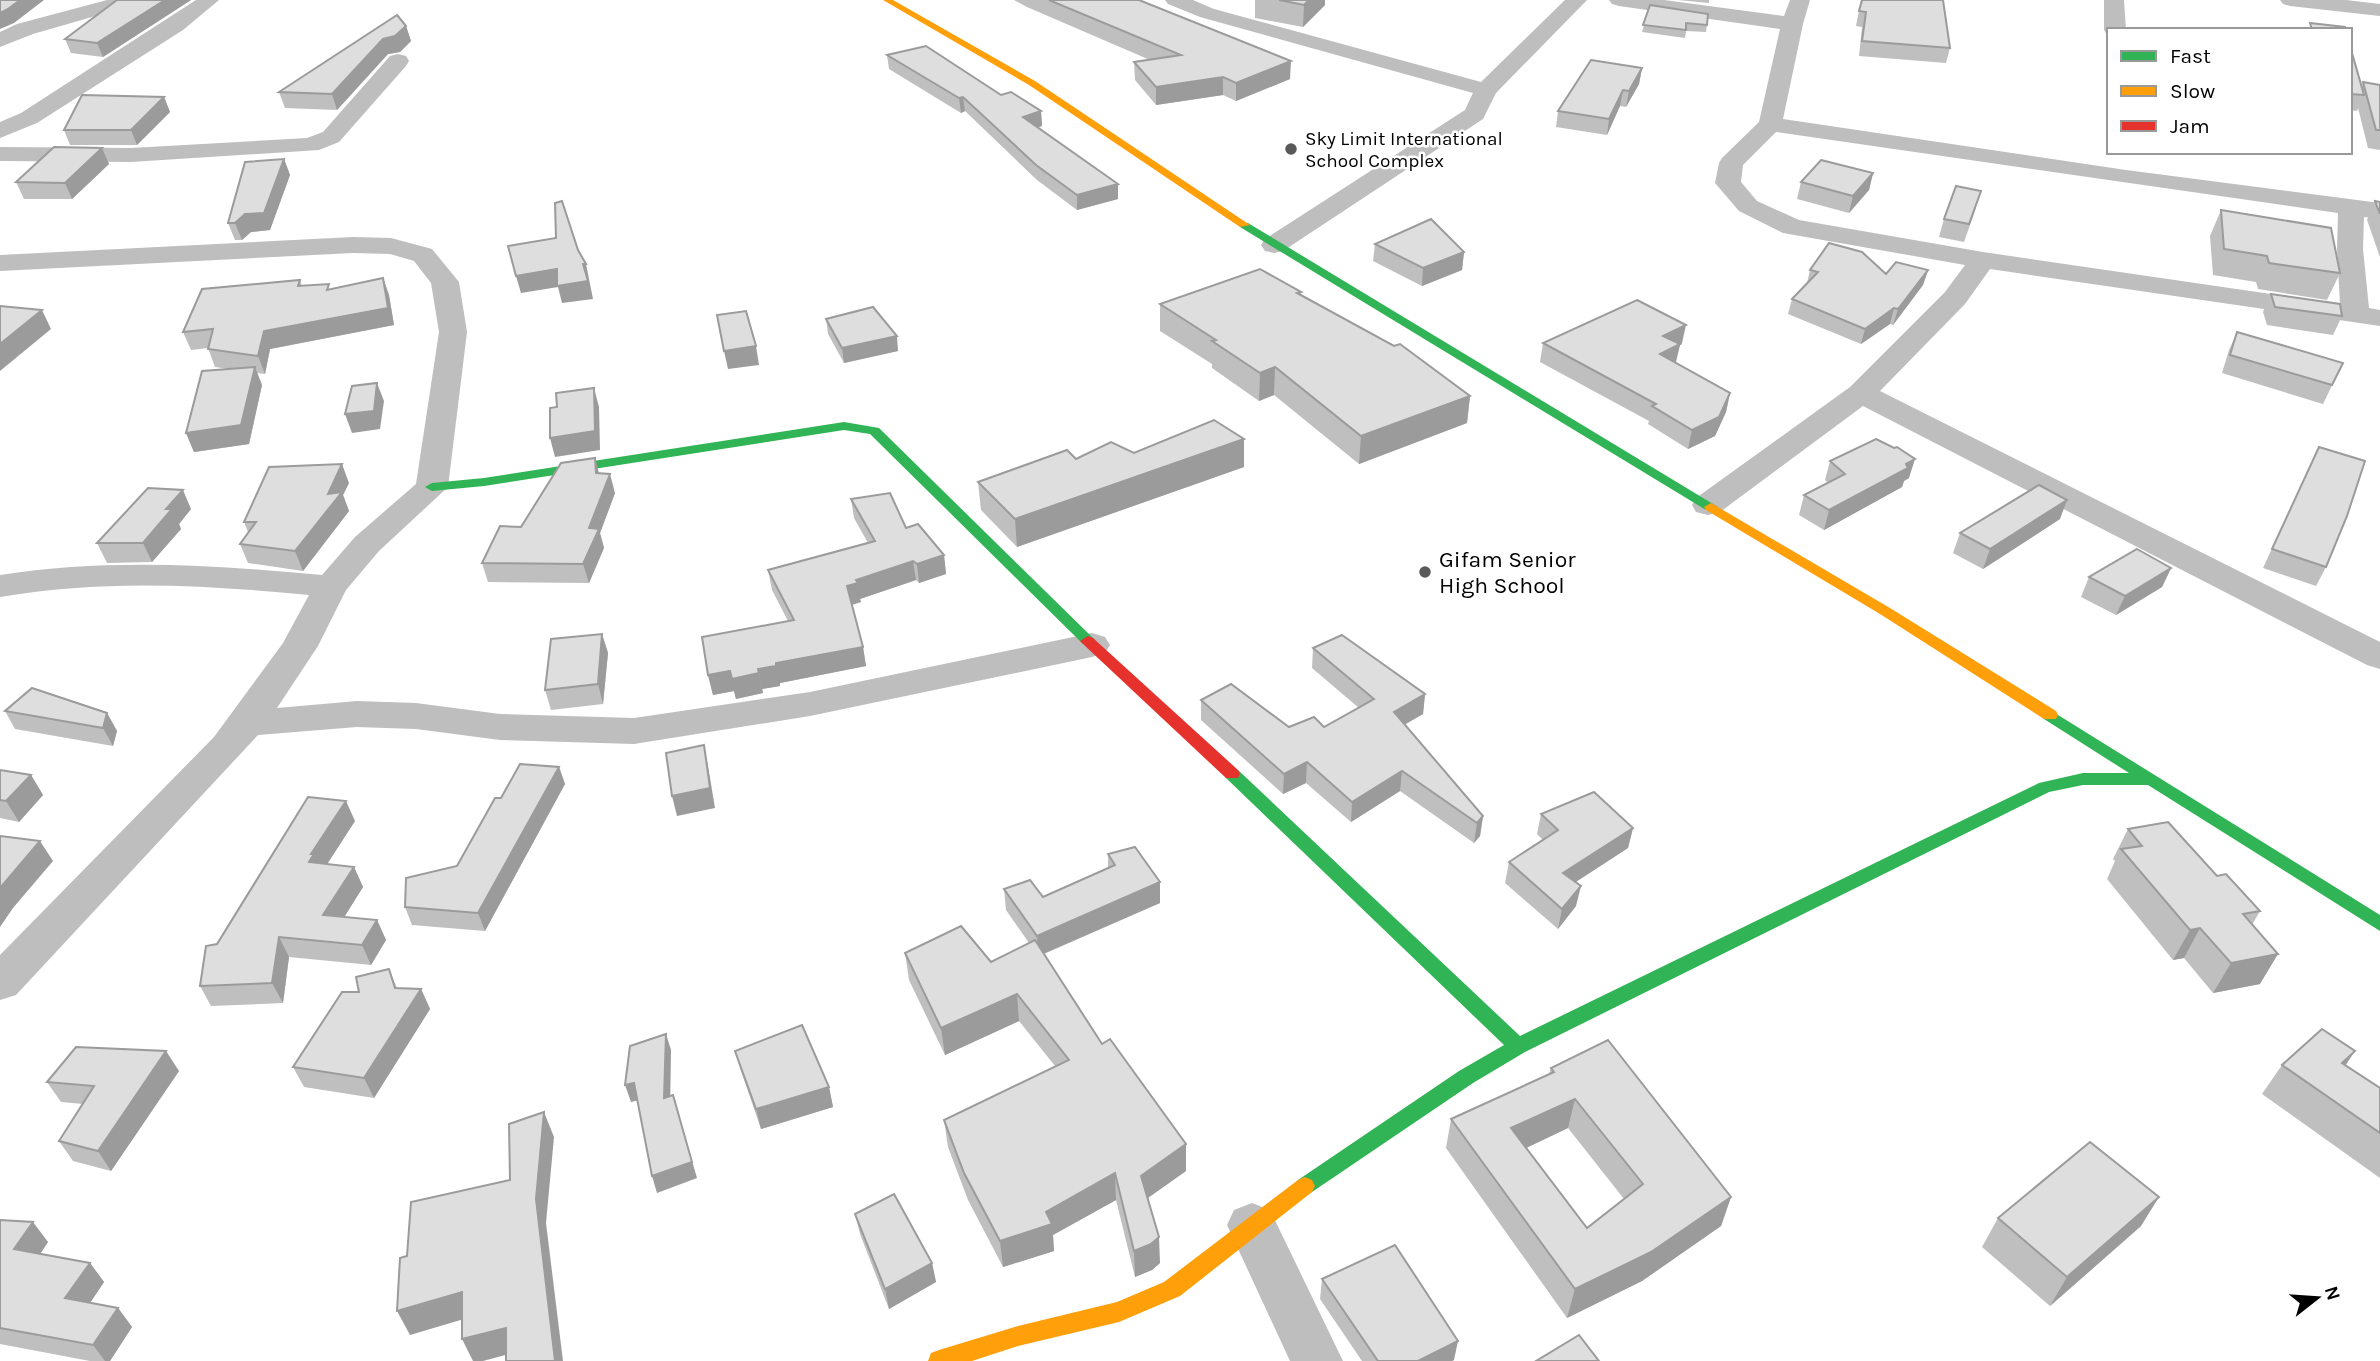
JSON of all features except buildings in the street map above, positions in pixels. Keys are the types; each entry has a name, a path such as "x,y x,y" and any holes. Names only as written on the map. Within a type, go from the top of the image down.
{"street":[{"path":"0,40 25,29 130,0"},
{"path":"0,131 29,118 175,25 209,0"},
{"path":"887,0 1032,83 1274,245 1885,611 2380,924"},
{"path":"1175,0 1207,13 1486,90"},
{"path":"1274,245 1475,114 1486,90 1577,0"},
{"path":"1619,0 1796,12 1770,124 1731,163 1728,183 1748,206 1792,227 1983,260 2367,316 2350,249 2351,207"},
{"path":"2113,0 2115,28"},
{"path":"2290,0 2380,10"},
{"path":"0,154 131,155 310,145 331,137 398,61"},
{"path":"1770,124 2126,177 2380,211"},
{"path":"2121,154 2126,177"},
{"path":"0,263 353,245 391,246 423,255 445,282 453,332 432,487"},
{"path":"1708,505 1861,393 1955,298 1983,260"},
{"path":"1861,393 2380,657"},
{"path":"0,983 247,723 300,646 331,586 368,544 432,487 484,482 844,426 874,431 1092,645 1344,878 1518,1046"},
{"path":"0,586 36,579 135,572 331,586"},
{"path":"247,723 357,714 416,716 500,727 604,732 634,730 810,704 1092,645"},
{"path":"939,1361 1018,1336 1130,1308 1172,1289 1252,1225 1387,1130 1518,1046 2045,787 2083,779 2150,779"},
{"path":"1252,1225 1317,1361"}],"traffic: fast":[{"path":"1244,225 1711,507"},
{"path":"432,487 484,482 844,426 874,431 1088,641"},
{"path":"2050,715 2380,924"},
{"path":"1232,774 1518,1046"},
{"path":"1305,1186 1466,1077 1518,1046 1985,815 2045,787 2083,779 2150,779"}],"traffic: slow":[{"path":"887,0 1032,83 1244,225"},
{"path":"1711,507 1885,611 2050,715"},
{"path":"939,1361 1018,1336 1119,1312 1172,1289 1305,1186"}],"traffic: jam":[{"path":"1088,641 1232,774"}],"place":[{"name":"Sky Limit International School Complex","path":"1291,149"},
{"name":"Gifam Senior High School","path":"1425,572"}]}
